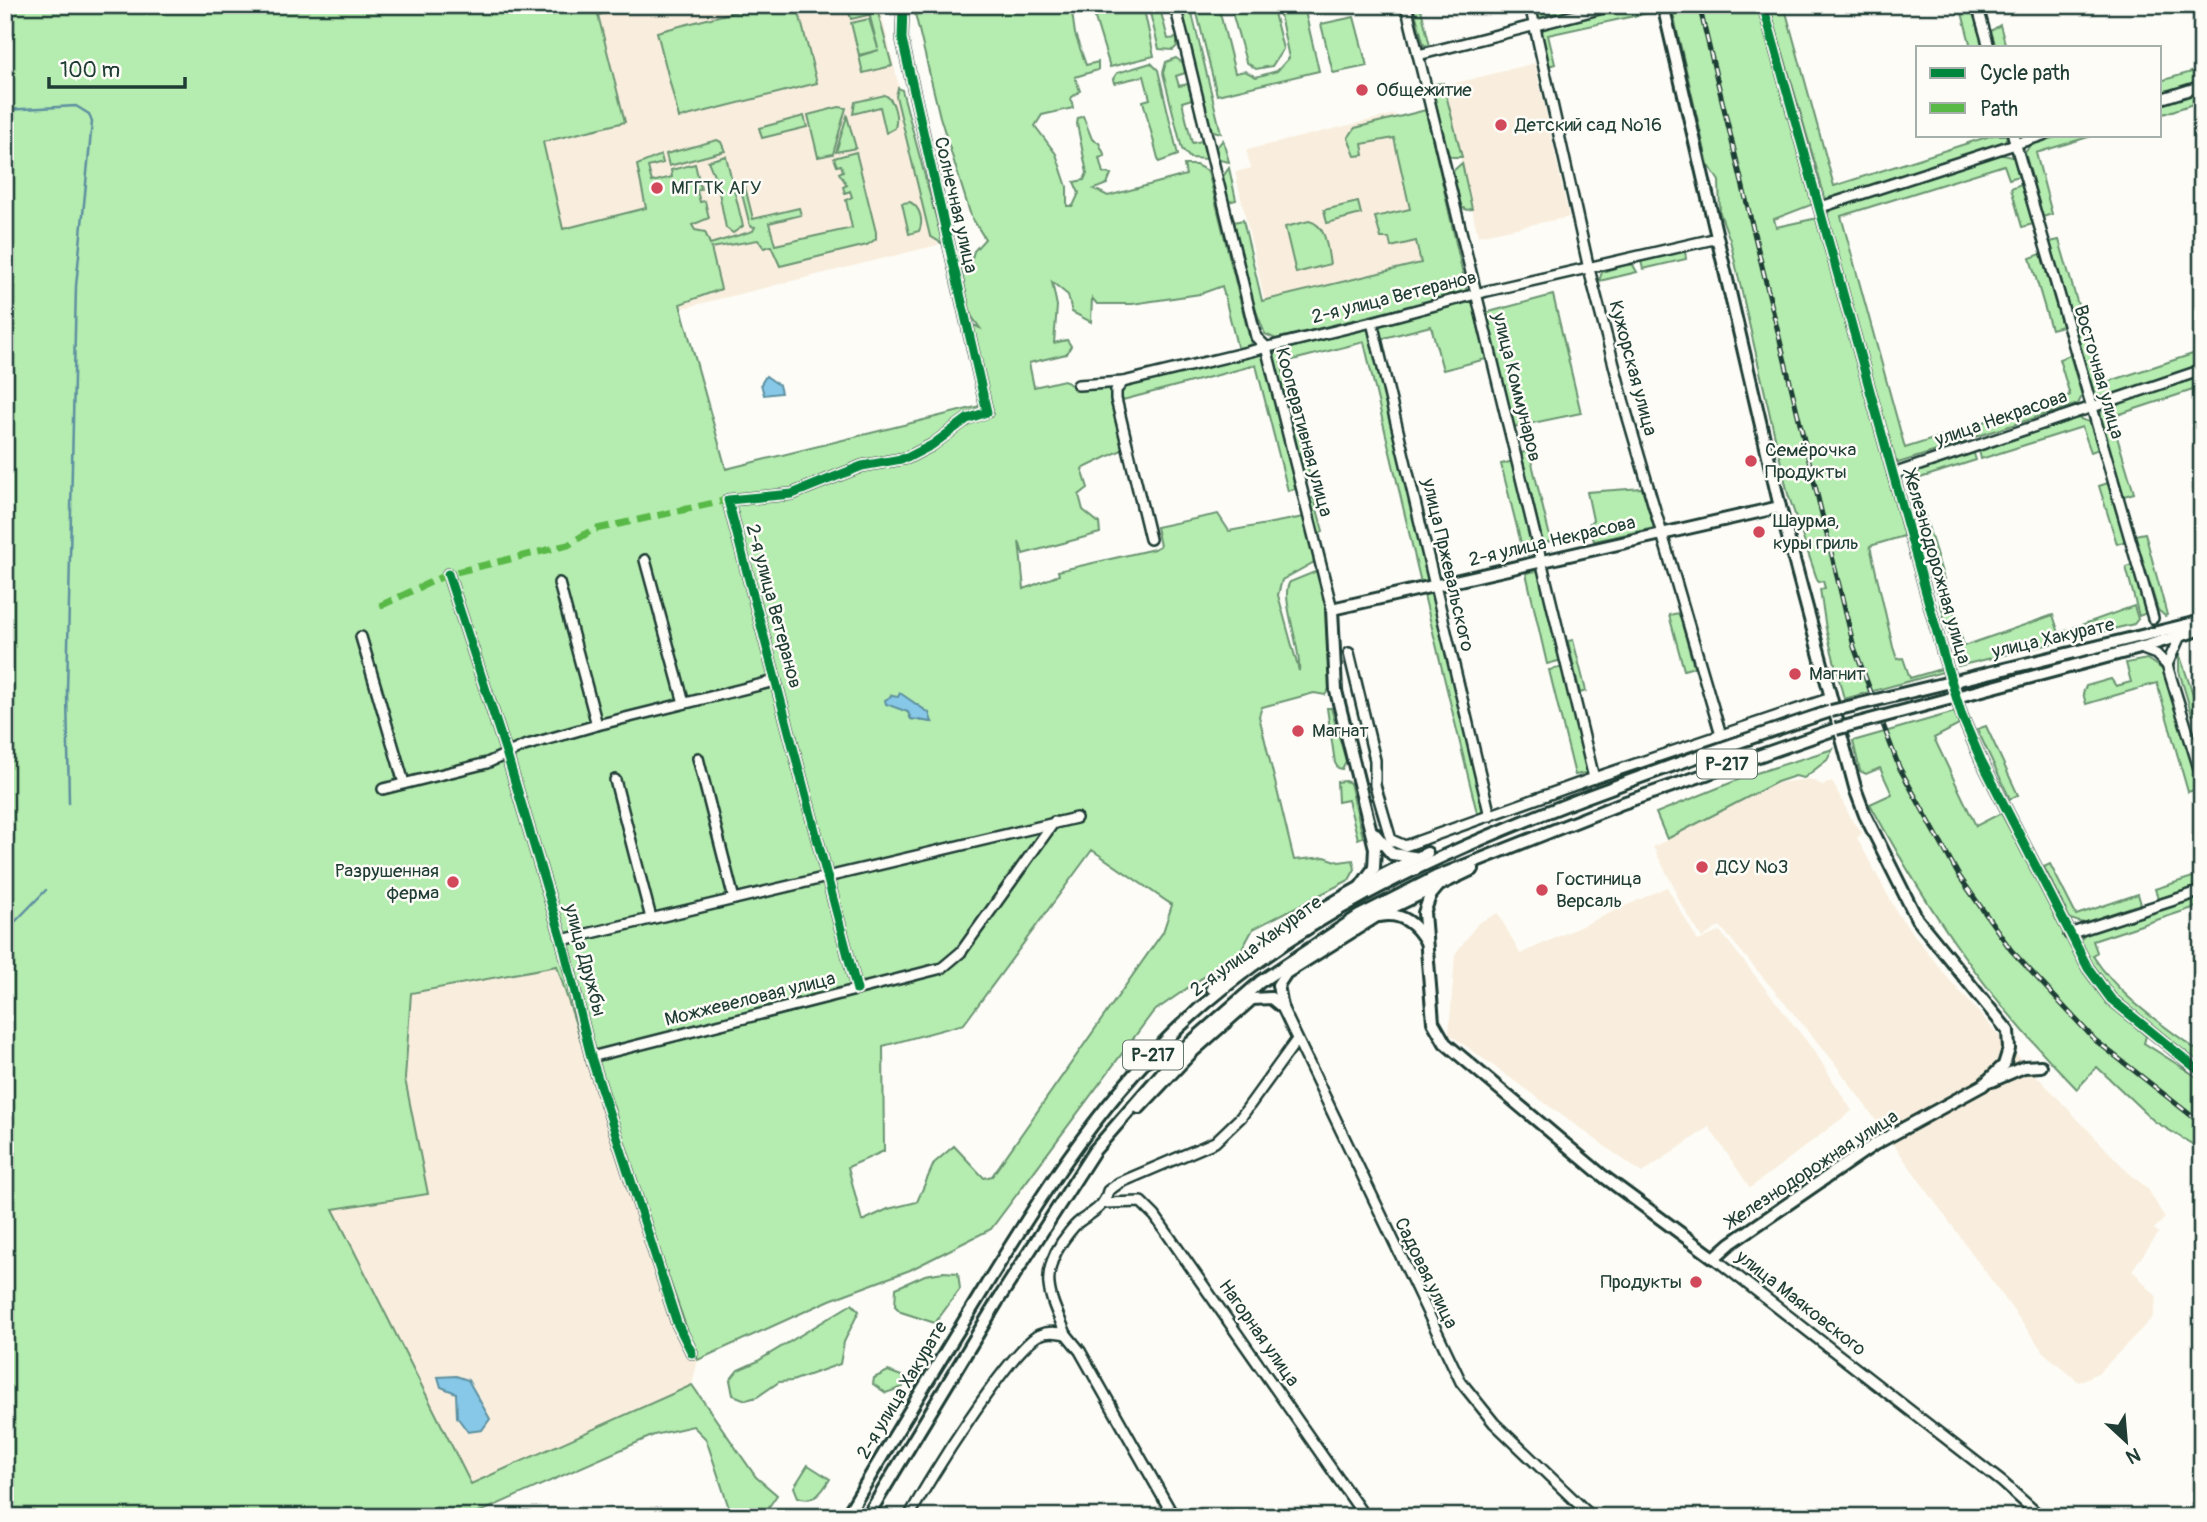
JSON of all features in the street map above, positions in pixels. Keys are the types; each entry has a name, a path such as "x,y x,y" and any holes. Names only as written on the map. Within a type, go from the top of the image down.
{"main road":[{"name":"Железнодорожная улица","path":"1663,5 1780,507 1865,815 1917,919 2008,1031 2009,1049 2004,1065 1983,1085 1875,1144 1731,1243 1714,1258"},
{"name":"2-я улица Некрасова","path":"1332,609 1780,507"},
{"name":"Кооперативная улица","path":"1332,609 1336,691 1372,831"},
{"name":"улица Хакурате","path":"2177,633 2202,621"},
{"name":"улица Хакурате","path":"1831,711 2139,640 2202,629"},
{"name":"улица Хакурате","path":"1836,729 2139,640"},
{"name":"2-я улица Хакурате","path":"846,1517 1056,1176 1092,1125 1171,1035 1216,993 1350,896 1498,832 1745,739 1831,711"},
{"name":"2-я улица Хакурате","path":"867,1517 996,1302 1076,1178 1144,1091 1215,1019 1278,969 1436,877 1620,804 1836,729"},
{"path":"1372,831 1392,854 1409,858 1498,832"},
{"path":"1350,896 1374,868 1372,831"},
{"path":"1076,1178 1191,1053 1252,999 1364,920 1471,870 1504,849"},
{"path":"1360,886 1427,853"},
{"name":"улица Маяковского","path":"1440,884 1426,904 1433,1022 1445,1043 1603,1176 1714,1258"},
{"path":"1364,920 1388,914 1402,917 1415,926 1430,952"},
{"path":"1282,1007 1278,985 1286,973"},
{"path":"1252,999 1271,998 1282,1007"},
{"path":"1983,1085 2024,1067 2041,1066"}],"street":[{"name":"Солнечная улица","path":"903,5 902,39 987,412"},
{"name":"Кооперативная улица","path":"1175,5 1256,337 1266,347 1332,609"},
{"name":"улица Коммунаров","path":"1406,5 1594,778"},
{"name":"Кужорская улица","path":"1530,5 1589,269 1661,533 1721,735"},
{"path":"1418,55 1615,5"},
{"name":"Железнодорожная улица","path":"1763,5 1966,727 2088,968 2111,999 2202,1073"},
{"path":"1978,5 1989,46"},
{"path":"2162,98 2202,86"},
{"path":"1821,207 2014,139 2036,136"},
{"name":"Восточная улица","path":"2014,139 2153,618"},
{"name":"2-я улица Ветеранов","path":"1078,386 1123,382 1477,294 1718,238"},
{"name":"улица Пржевальского","path":"1373,322 1490,816"},
{"name":"улица Некрасова","path":"1893,474 2202,370"},
{"path":"1123,382 1116,390 1116,399 1150,539"},
{"name":"2-я улица Ветеранов","path":"857,990 825,877 728,500 792,494 862,466 907,458 932,445 967,419 987,412"},
{"path":"645,560 684,703"},
{"name":"улица Дружбы","path":"448,574 507,755 562,940 591,1058 677,1323 692,1353"},
{"path":"559,583 597,725"},
{"path":"2167,665 2177,633 2153,618 2146,634 2139,640 2167,665 2202,778"},
{"path":"362,637 404,783"},
{"path":"1349,653 1375,760 1375,785 1391,840 1405,846 1594,778 1831,698"},
{"path":"383,789 487,763 524,746 597,725 775,681"},
{"path":"698,758 734,899"},
{"path":"615,780 651,918"},
{"path":"562,940 1076,818"},
{"name":"Можжевеловая улица","path":"591,1058 942,968 952,962 1054,822"},
{"path":"2070,934 2202,891"},
{"name":"Садовая улица","path":"1282,1007 1461,1382 1494,1423 1592,1517"},
{"path":"1174,1517 1080,1351 1066,1334 1049,1291 1047,1274 1073,1226 1105,1203 1108,1191 1119,1183 1199,1150 1229,1131 1296,1041"},
{"name":"Нагорная улица","path":"1105,1203 1141,1202 1155,1216 1366,1517"},
{"name":"улица Маяковского","path":"1714,1258 1951,1442 2041,1517"},
{"path":"912,1515 965,1428 1019,1353 1040,1335 1053,1331 1066,1334"},
{"path":"875,1517 927,1419"}],"shaded area":[{"name":"МГГТК АГУ","path":"637,5 879,5 938,245 440,368 598,15"},
{"name":"Детский сад №16","path":"1535,63 1569,217 1478,236 1444,86"},
{"path":"1395,114 1431,266 1266,306 1235,172 1251,168 1246,150"},
{"path":"1809,779 1823,785 1832,781 1853,822 1862,833 1857,838 1898,914 1948,978 2012,1050 2128,1172 2148,1189 2165,1218 2154,1229 2159,1233 2132,1270 2157,1297 2153,1317 2100,1372 2079,1382 2044,1353 1833,1061 1720,926 1702,938 1677,897 1653,847 1777,783"},
{"path":"1667,887 1698,941 1720,931 1815,1052 1852,1111 1750,1188 1709,1127 1642,1173 1449,1034 1455,954 1478,923 1498,913 1520,954"},
{"path":"569,963 632,1175 698,1360 692,1385 471,1484 333,1208 428,1194 405,1079 411,993"}],"green space":[{"path":"5,5 637,5 598,15 625,122 543,142 563,229 646,208 637,165 661,155 663,163 648,167 652,182 672,177 671,170 695,164 701,189 697,191 700,202 705,201 709,218 692,225 695,230 705,232 710,244 753,231 755,227 750,226 741,190 745,187 753,219 799,208 801,215 769,223 775,245 852,228 846,200 852,197 850,191 845,193 843,187 847,185 839,173 843,171 834,158 856,152 876,232 876,239 867,245 780,266 771,246 764,248 758,240 711,248 721,289 680,304 726,469 988,404 971,324 980,328 970,314 961,268 969,268 974,251 985,239 971,216 940,117 913,5 1071,5 1075,34 1086,65 1098,62 1098,70 1075,77 1080,91 1071,98 1073,108 1042,115 1035,126 1056,154 1067,187 1067,206 1073,206 1079,193 1074,182 1084,180 1087,173 1077,124 1078,118 1083,116 1092,139 1099,143 1105,156 1099,158 1103,173 1111,174 1107,184 1094,189 1108,196 1186,175 1184,165 1196,165 1208,171 1251,344 1238,350 1222,286 1200,294 1132,304 1097,304 1092,298 1091,322 1072,312 1068,295 1052,282 1057,306 1054,343 1067,340 1071,346 1066,354 1029,363 1034,387 1064,380 1079,391 1110,387 1124,449 1082,469 1088,488 1079,495 1083,510 1099,523 1100,533 1023,554 1019,541 1024,589 1059,575 1058,571 1154,549 1160,546 1156,527 1218,514 1229,531 1304,517 1316,561 1282,580 1278,595 1299,671 1287,589 1290,582 1317,571 1327,607 1330,688 1325,695 1314,693 1262,707 1259,716 1294,860 1325,857 1339,862 1353,860 1355,869 1349,880 1253,929 1241,951 1153,1012 991,1229 910,1270 830,1300 698,1360 632,1175 609,1101 601,1103 557,966 411,993 405,1079 428,1194 333,1209 471,1484 692,1385 756,1477 777,1495 762,1517 732,1517 706,1439 693,1426 654,1435 469,1517 5,1517","holes":["892,696 923,709 932,722 911,719 908,712 899,708","1092,850 1172,905 1163,932 992,1176 984,1178 954,1146 934,1163 917,1202 888,1209 862,1221 848,1167 884,1151 883,1046 964,1024"]},
{"path":"761,5 797,5 817,83 679,118 657,32"},
{"path":"847,5 866,5 868,15 851,19"},
{"path":"867,5 876,5 892,66 863,73 859,56 879,50 859,55 851,23 869,19 878,48"},
{"path":"1091,5 1143,5 1154,56 1110,67"},
{"path":"1148,5 1159,5 1168,39 1177,38 1177,46 1173,50 1159,49"},
{"path":"1181,5 1190,5 1221,133 1210,130"},
{"path":"1195,5 1218,5 1235,73 1245,71 1256,77 1277,71 1289,58 1278,5 1304,7 1319,71 1217,95"},
{"path":"1230,5 1272,5 1283,49 1272,66 1256,69 1246,62"},
{"path":"1413,5 1420,5 1430,46 1424,45"},
{"path":"1534,5 1541,5 1543,11 1565,5 1597,5 1539,19"},
{"path":"1636,5 1655,5 1657,11 1548,35 1555,64 1549,66 1541,32 1545,28"},
{"path":"1671,5 1760,5 1816,203 1774,219 1776,227 1818,218 1904,536 1870,546 1893,647 1897,659 1903,658 1910,678 1941,669 1943,672 1844,699 1826,629 1820,589 1825,588 1823,581 1818,582 1788,494 1730,240 1720,213 1719,181 1708,164"},
{"path":"1769,5 1784,5 1834,186 1990,136 2007,136 2005,142 1826,201"},
{"path":"1960,5 1972,5 1983,46 1971,46"},
{"path":"1354,17 1367,66 1333,73 1321,24"},
{"path":"2000,25 2006,46 1996,46 1991,31"},
{"path":"1176,58 1183,63 1185,73 1176,76 1179,86 1188,84 1192,99 1182,102 1192,143 1202,141 1207,159 1190,158 1182,149 1163,73 1166,62"},
{"path":"1151,63 1158,70 1178,155 1159,162 1143,101 1150,99 1144,76 1114,83 1113,79 1117,73"},
{"path":"2202,69 2202,81 2162,93 2162,80"},
{"path":"1443,83 1462,157 1448,154 1432,88 1434,84"},
{"path":"898,88 902,90 943,244 930,236 896,96"},
{"path":"2202,89 2202,101 2162,114 2162,103"},
{"path":"885,95 893,105 896,119 895,128 886,133 880,107 853,114 855,102"},
{"path":"839,107 846,108 833,154 818,157 808,115"},
{"path":"1426,110 1467,292 1276,339 1265,334 1253,303 1234,222 1243,220 1262,301 1421,263 1416,241 1391,247 1389,238 1381,238 1375,217 1410,209 1394,138 1362,144 1364,155 1355,156 1348,138 1355,128"},
{"path":"804,116 807,127 762,138 759,128"},
{"path":"847,116 856,148 836,152"},
{"path":"2059,136 2092,136 2036,153 2052,214 2043,217 2025,153 2030,145"},
{"path":"717,140 725,151 669,166 666,154"},
{"path":"1223,140 1229,162 1219,160 1215,149"},
{"path":"1998,154 2013,157 2019,176 2009,179 2004,165 1841,216 1905,448 1962,430 1965,442 1898,463 1891,452 1826,217 1831,208"},
{"path":"726,156 743,226 733,233 726,228 717,182 708,161"},
{"path":"1462,163 1472,209 1467,210 1461,207 1453,171"},
{"path":"1229,168 1236,200 1228,202 1222,178"},
{"path":"2021,184 2033,224 2022,227 2011,188"},
{"path":"910,202 919,211 921,223 919,231 909,234 902,203"},
{"path":"1358,202 1361,214 1327,223 1324,210"},
{"path":"1309,221 1315,223 1323,232 1330,264 1296,273 1285,227"},
{"path":"2059,240 2101,384 2202,351 2202,366 2104,397 2095,396 2050,242"},
{"path":"1685,251 1686,259 1643,269 1641,261"},
{"path":"2041,254 2062,326 2051,329 2030,258"},
{"path":"1633,265 1637,272 1599,281 1602,272"},
{"path":"1553,295 1581,413 1514,427 1485,313"},
{"path":"1472,301 1486,359 1443,370 1431,326 1380,339 1378,325"},
{"path":"1361,329 1371,329 1431,578 1421,583 1364,342 1281,363 1310,476 1302,478 1273,359 1276,352"},
{"path":"1264,349 1298,488 1288,491 1256,365 1119,401 1125,386"},
{"path":"2070,355 2082,396 2078,404 1972,438 1968,427 2070,395 2059,359"},
{"path":"2202,375 2202,387 2111,417 2134,493 2124,496 2100,418 2101,411 2108,405"},
{"path":"2075,417 2089,422 2099,449 2091,452 2082,427 1981,459 1979,450"},
{"path":"1529,451 1551,541 1543,543 1521,453"},
{"path":"1973,451 1976,460 1914,480 1964,646 2053,615 2059,633 2134,606 2138,619 2134,624 1958,666 1907,485 1915,471"},
{"path":"1514,461 1536,553 1524,555 1501,464"},
{"path":"2108,483 2126,541 2117,544 2099,486"},
{"path":"1642,488 1654,528 1594,541 1589,524 1593,520 1587,492"},
{"path":"1314,498 1323,531 1318,536 1308,499"},
{"path":"2145,533 2167,615 2165,616 2158,610 2135,535"},
{"path":"2132,565 2147,613 2139,616 2126,567"},
{"path":"1542,570 1562,660 1547,664 1526,573"},
{"path":"1433,592 1487,812 1478,817 1424,595"},
{"path":"1679,613 1694,667 1684,670 1669,615"},
{"path":"1573,640 1586,691 1580,693 1568,641"},
{"path":"2179,653 2199,712 2192,715 2179,671"},
{"path":"2147,659 2163,670 2200,788 2188,792 2157,683 2086,704 2083,693 2086,686 2111,679 2116,686 2131,682 2126,663"},
{"path":"1564,667 1590,772 1575,775 1549,670"},
{"path":"1327,708 1331,708 1346,761 1342,769 1335,763"},
{"path":"1955,712 1959,725 1934,738 1976,826 2001,813 2089,975 2113,1005 2146,1036 2144,1043 2202,1080 2202,1150 2154,1121 2097,1067 2077,1089 2015,1022 1963,954 1915,883 1870,804 1892,794 1880,768 1866,774 1860,771 1853,741"},
{"path":"1986,726 2018,795 2010,799 1977,729"},
{"path":"1833,749 1827,760 1804,778 1795,776 1777,782 1667,839 1656,813 1750,775"},
{"path":"1337,782 1350,783 1363,837 1358,839 1348,800 1338,802"},
{"path":"2050,864 2076,915 2138,894 2141,904 2083,923 2070,919 2044,867"},
{"path":"2202,874 2202,885 2158,899 2155,889"},
{"path":"2202,896 2202,905 2093,941 2097,952 2093,956 2129,998 2202,1054 2202,1069 2148,1027 2116,997 2102,981 2079,941 2086,934"},
{"path":"958,1273 960,1289 935,1323 901,1312 895,1306 896,1288 925,1275"},
{"path":"852,1304 859,1311 844,1342 840,1364 792,1381 779,1382 757,1397 746,1400 733,1395 730,1380 738,1370"},
{"path":"888,1371 904,1377 903,1387 886,1393 873,1384 874,1378"},
{"path":"808,1465 830,1479 817,1495 809,1499 798,1497 794,1487"}],"water":[{"path":"766,376 779,385 781,393 764,395 761,384"},
{"path":"900,693 929,713 932,722 911,719 908,712 886,704 885,700 892,696 898,697"},
{"path":"456,1376 468,1380 490,1419 482,1430 468,1432 457,1417 456,1393 441,1387 438,1377"}],"waterway":[{"path":"5,110 76,106 89,114 92,122 76,286 67,692 69,803"},
{"path":"5,932 46,890"}],"railway":[{"path":"1699,5 1854,647 1899,767 1959,876 2011,950 2095,1040 2202,1124"}],"marked path":[{"path":"380,606 448,574 568,545 592,530 728,500"}],"cycle path":[{"path":"857,990 728,500 792,494 862,466 907,458 932,445 967,419 987,412 902,39 903,5"},
{"path":"1763,5 1962,716 1981,760 2088,968 2111,999 2202,1073"},
{"path":"448,574 507,755 562,940 591,1057 677,1323 692,1353"}],"place":[{"name":"Общежитие","path":"1362,90"},
{"name":"Детский сад №16","path":"1501,125"},
{"name":"МГГТК АГУ","path":"657,188"},
{"name":"Семёрочка Продукты","path":"1751,461"},
{"name":"Шаурма, куры гриль","path":"1759,532"},
{"name":"Магнит","path":"1795,674"},
{"name":"Магнат","path":"1298,731"},
{"name":"ДСУ №3","path":"1702,867"},
{"name":"Разрушенная ферма","path":"453,882"},
{"name":"Гостиница Версаль","path":"1542,890"},
{"name":"Продукты","path":"1696,1282"}]}
